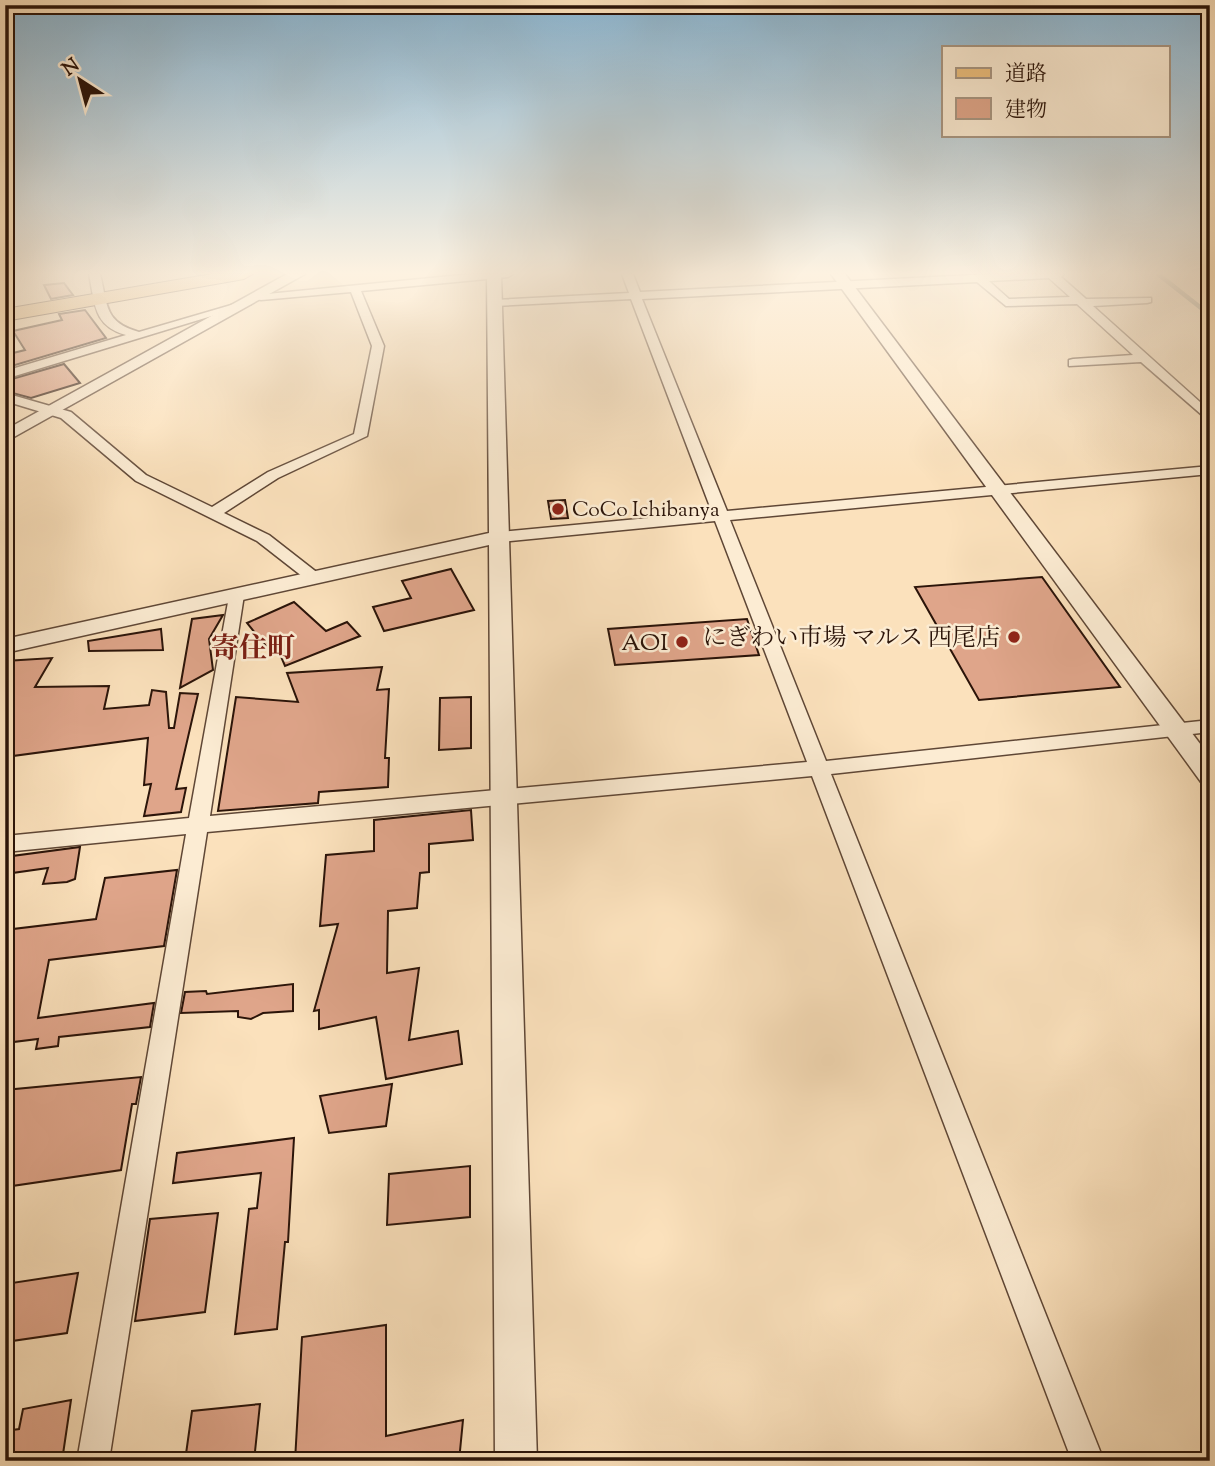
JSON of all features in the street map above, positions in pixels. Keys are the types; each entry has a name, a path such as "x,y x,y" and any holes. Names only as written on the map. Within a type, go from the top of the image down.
{"street":[{"path":"5,375 113,342"},
{"path":"164,342 169,344"},
{"path":"5,437 172,342"},
{"path":"213,513 273,475 360,436 376,342"},
{"path":"496,342 516,1461"},
{"path":"654,342 1088,1461"},
{"path":"888,342 1210,776"},
{"path":"1126,342 1210,418"},
{"path":"1073,363 1143,358"},
{"path":"5,397 66,415 141,478 263,538 313,577"},
{"path":"5,646 499,537 1210,470"},
{"path":"93,1461 236,595"},
{"path":"5,844 504,795 820,768 1210,726"}],"building":[{"path":"20,342 91,342 5,368 5,355 25,350"},
{"path":"64,364 80,383 31,398 5,391 5,381"},
{"name":"CoCo Ichibanya","path":"565,500 568,518 551,519 548,501"},
{"path":"451,569 474,610 384,631 373,607 411,598 402,581"},
{"name":"にぎわい市場 マルス 西尾店","path":"1042,577 1120,687 979,700 915,587"},
{"path":"294,602 326,631 347,622 360,636 285,666 277,647 269,650 247,623"},
{"path":"223,615 209,639 213,670 180,688 192,619"},
{"name":"AOI","path":"747,619 759,655 615,665 608,629"},
{"path":"161,629 163,650 89,651 88,641"},
{"path":"52,658 35,687 109,686 104,709 149,705 152,690 166,692 169,728 174,728 180,693 198,694 176,789 186,788 181,812 144,816 151,784 144,785 148,738 5,757 5,661"},
{"path":"382,667 377,690 389,689 385,758 389,758 388,787 319,792 318,803 218,811 236,697 298,702 287,673"},
{"path":"471,697 471,748 439,750 440,698"},
{"path":"471,810 473,840 429,844 429,872 420,873 417,908 388,911 387,973 419,968 409,1040 458,1031 462,1064 386,1079 376,1017 319,1029 319,1010 314,1011 338,924 320,926 326,855 374,851 374,820"},
{"path":"80,847 75,879 67,882 43,884 48,868 5,874 5,857"},
{"path":"177,870 164,946 49,960 38,1018 154,1003 150,1027 59,1037 58,1046 36,1049 38,1039 5,1043 5,930 96,919 105,878"},
{"path":"293,984 293,1011 263,1013 251,1019 238,1017 238,1011 181,1013 185,992 206,991 207,994"},
{"path":"141,1077 136,1104 132,1104 121,1170 5,1187 5,1090"},
{"path":"392,1084 386,1126 329,1133 320,1096"},
{"path":"294,1138 288,1242 285,1242 277,1329 235,1334 249,1209 257,1208 261,1173 173,1183 177,1153"},
{"path":"470,1166 470,1217 387,1225 389,1174"},
{"path":"218,1213 205,1312 135,1321 150,1219"},
{"path":"78,1273 67,1333 5,1342 5,1284"},
{"path":"386,1325 386,1436 463,1420 459,1461 295,1461 302,1337"},
{"path":"71,1400 62,1461 5,1461 5,1431 19,1429 23,1409"},
{"path":"260,1404 254,1461 185,1461 192,1411"}],"place":[{"name":"CoCo Ichibanya","path":"558,509"},
{"name":"にぎわい市場 マルス 西尾店","path":"1014,637"},
{"name":"AOI","path":"682,642"}],"district":[{"name":"寄住町","path":"253,647"}]}
